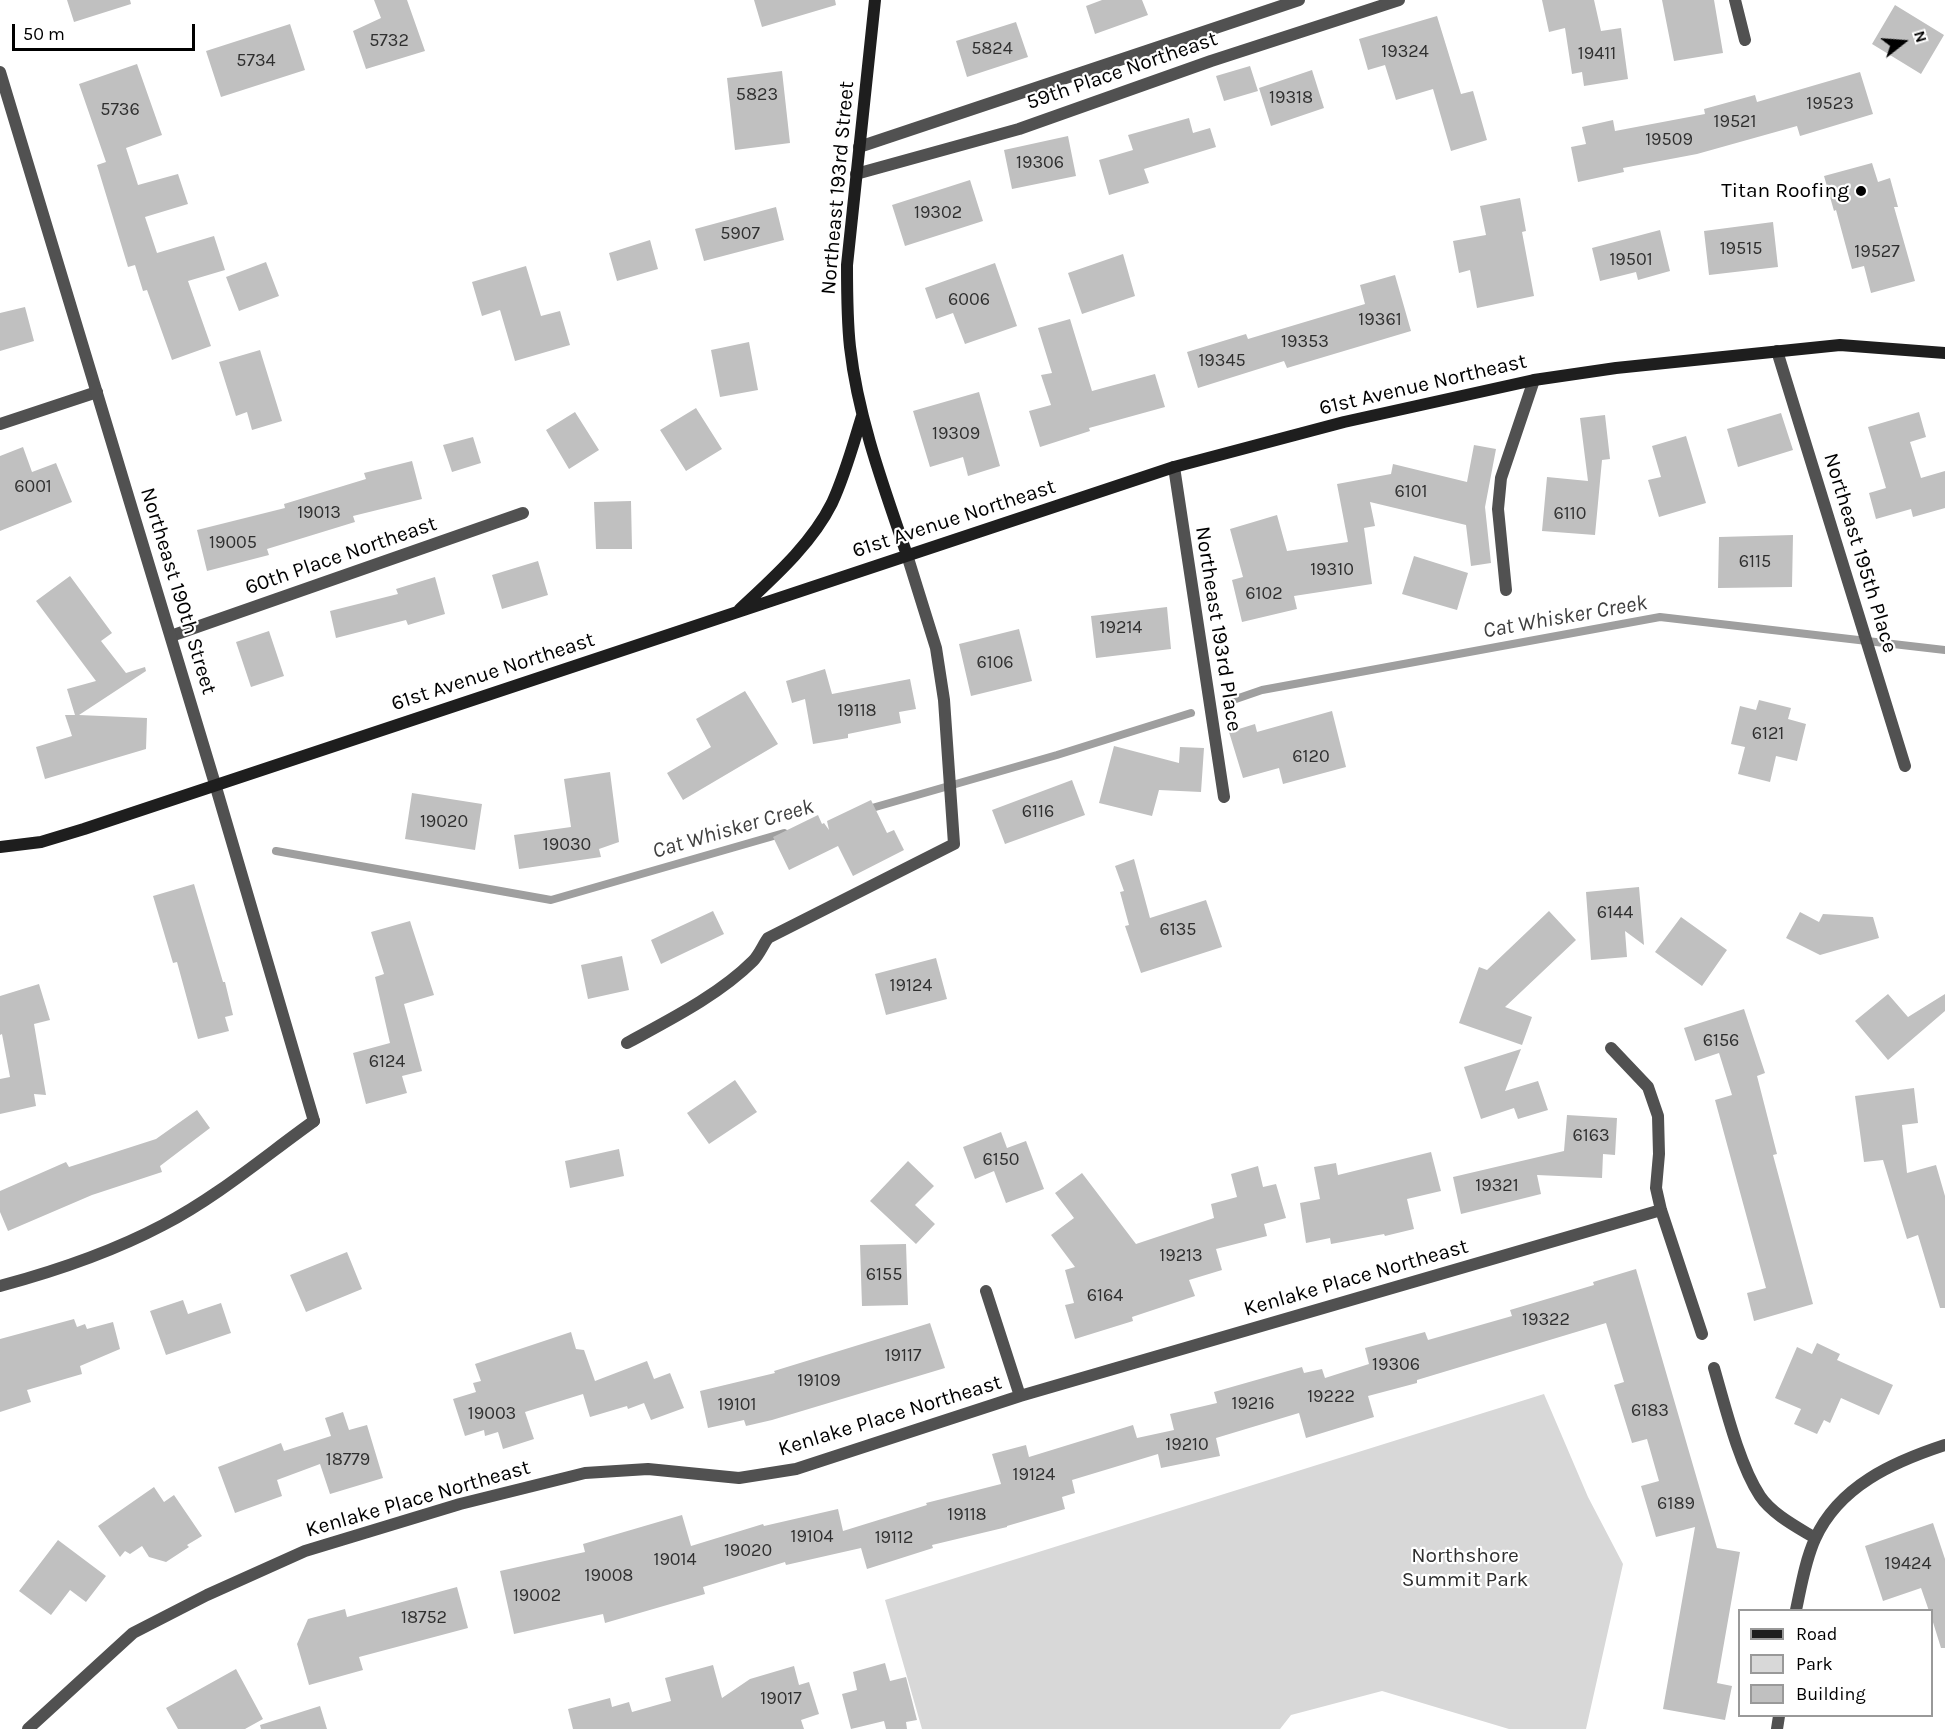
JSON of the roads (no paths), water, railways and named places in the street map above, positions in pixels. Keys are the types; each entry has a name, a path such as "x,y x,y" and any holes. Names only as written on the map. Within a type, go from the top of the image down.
{"main road":[{"name":"Northeast 193rd Street","path":"875,0 847,265 847,307 850,348 863,415 907,555"},
{"name":"61st Avenue Northeast","path":"0,848 41,842 1174,467 1344,422 1534,380 1616,368 1840,345 1945,354"},
{"path":"735,613 780,571 814,531 831,504 863,415"}],"street":[{"name":"59th Place Northeast","path":"860,147 1299,0"},
{"name":"59th Place Northeast","path":"856,174 1019,129 1250,47 1399,0"},
{"path":"1735,0 1745,40"},
{"name":"Northeast 190th Street","path":"0,1286 120,1246 164,1225 196,1206 314,1121 216,784 1,81"},
{"name":"Northeast 195th Place","path":"1777,351 1905,766"},
{"path":"1506,590 1497,509 1501,478 1534,380"},
{"path":"0,424 97,392"},
{"name":"Northeast 193rd Place","path":"1174,467 1224,797"},
{"name":"60th Place Northeast","path":"171,636 523,513"},
{"path":"627,1043 674,1017 722,986 754,960 768,938 954,844 944,700 936,648 907,555"},
{"path":"1611,1048 1648,1087 1658,1116 1659,1154 1656,1188 1661,1210 1702,1334"},
{"name":"Kenlake Place Northeast","path":"28,1729 132,1634 207,1595 304,1551 460,1504 585,1473 648,1469 739,1478 796,1469 1020,1396 1661,1210"},
{"path":"986,1291 1020,1396"},
{"path":"1714,1368 1734,1434 1761,1497 1783,1518 1815,1538"},
{"path":"1797,1609 1802,1582 1815,1538 1833,1510 1850,1492 1892,1464 1945,1445"}],"waterway":[{"name":"Cat Whisker Creek","path":"1230,701 1262,690 1660,617 1945,650"},
{"name":"Cat Whisker Creek","path":"865,810 1057,755 1191,713"},
{"name":"Cat Whisker Creek","path":"276,851 551,900 784,833"}],"place":[{"name":"Titan Roofing","path":"1861,191"}],"park label":[{"name":"Northshore Summit Park","path":"1465,1568"}]}
